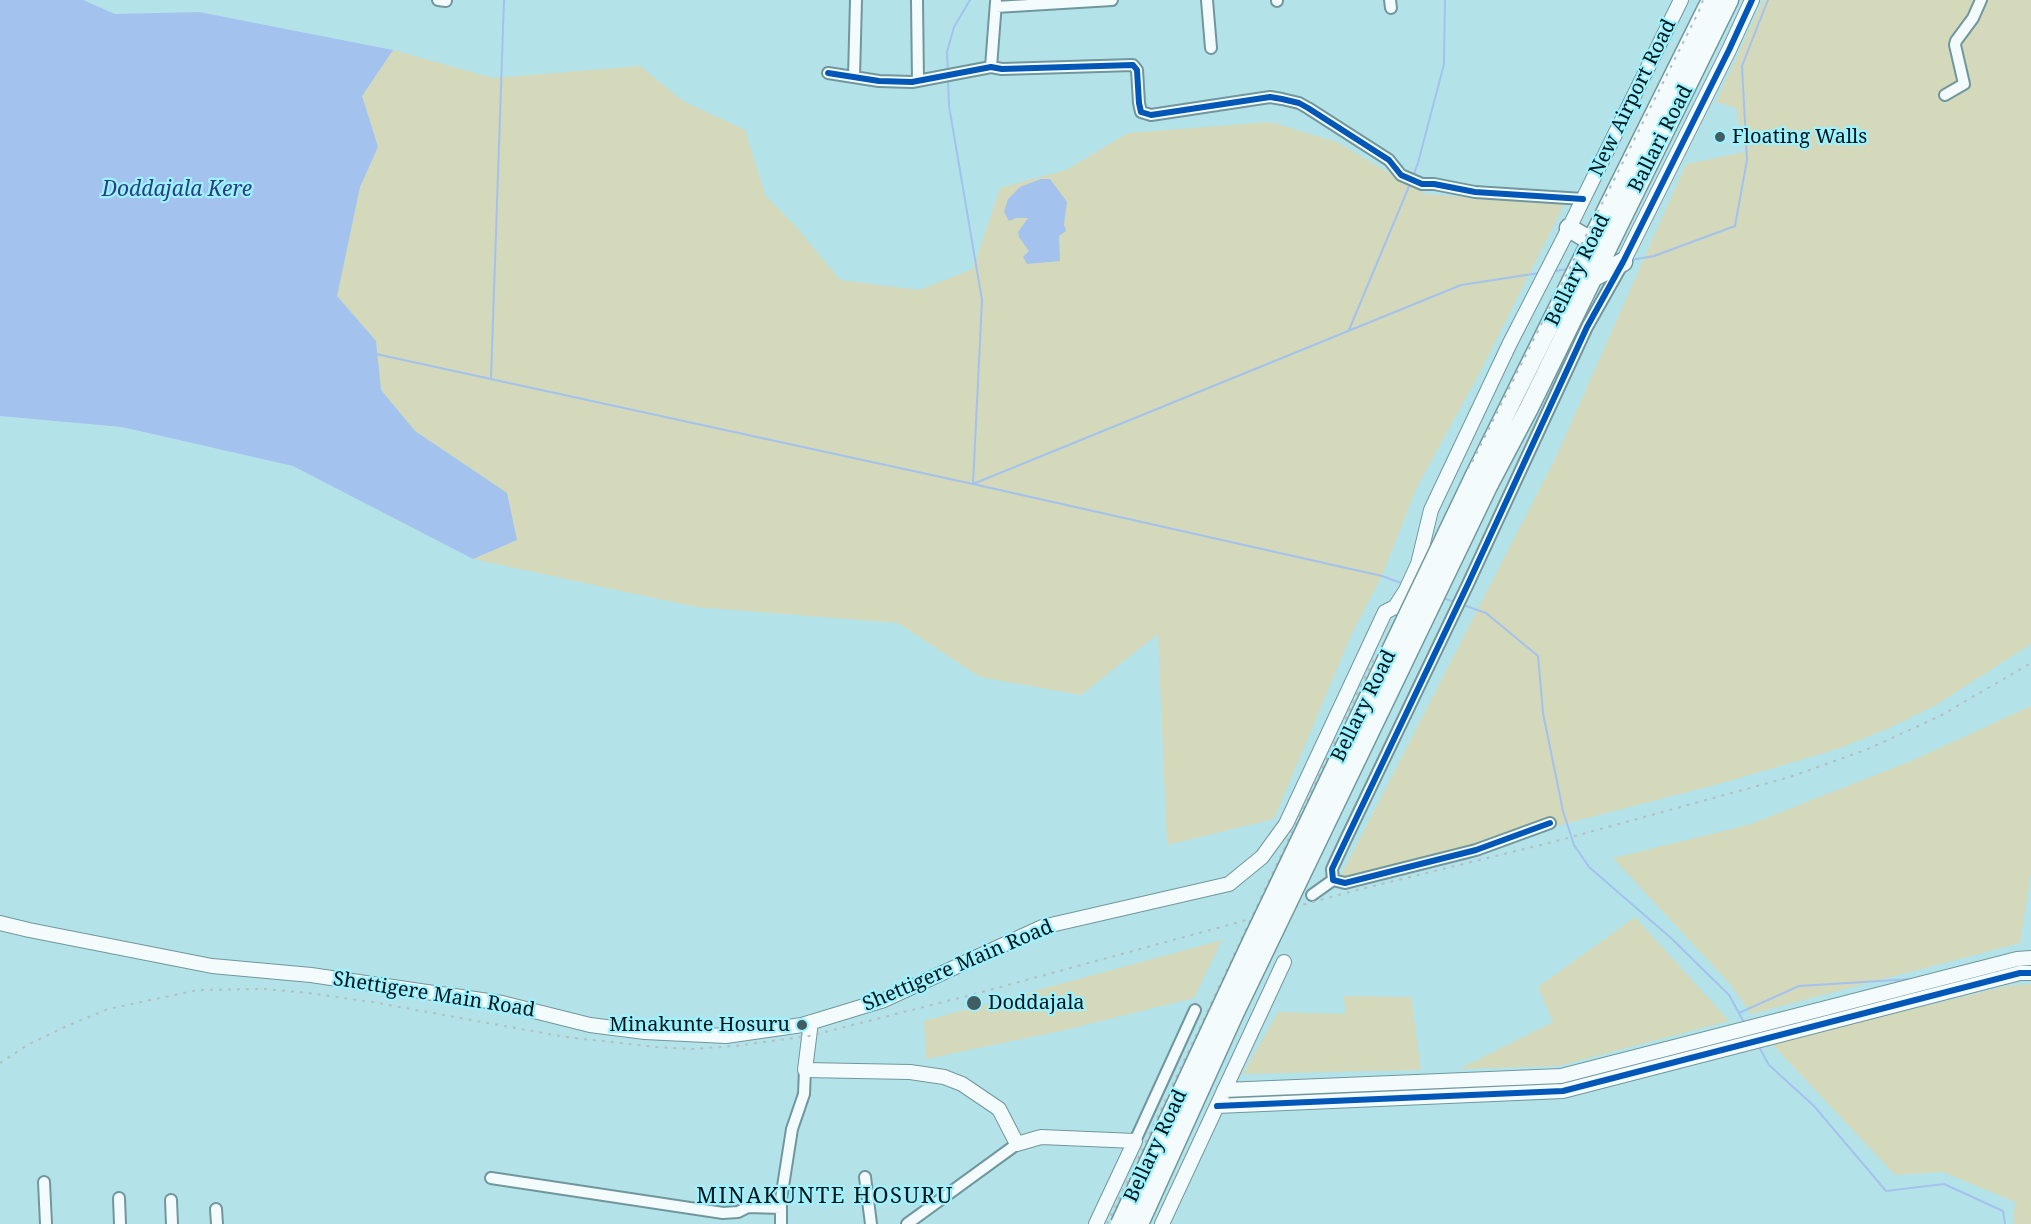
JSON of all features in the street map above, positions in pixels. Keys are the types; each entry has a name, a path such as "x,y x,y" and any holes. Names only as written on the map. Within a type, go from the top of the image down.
{"highway":[{"name":"Ballari Road","path":"1589,268 1711,0"},
{"name":"Ballari Road","path":"1624,195 1729,0"},
{"name":"Bellary Road","path":"1120,1224 1262,918 1482,479 1529,408 1589,268 1591,241 1624,195"},
{"path":"1569,228 1591,241"},
{"path":"1589,268 1624,260"},
{"name":"Bellary Road","path":"1139,1224 1482,479"}],"street":[{"path":"854,77 856,0"},
{"path":"917,0 918,81"},
{"path":"991,67 996,4 1112,0"},
{"path":"1207,0 1211,48"},
{"name":"New Airport Road","path":"1418,564 1431,510 1510,343 1681,0"},
{"path":"1333,880 1332,869 1587,327 1624,260 1730,50 1752,0"},
{"path":"1945,95 1964,84 1956,41 1973,18 1981,0"},
{"path":"828,73 879,81 918,81 991,67 1002,69 1133,65 1137,70 1141,112 1151,115 1270,97 1282,99 1308,108 1389,160 1401,175 1422,184 1475,192 1582,199"},
{"name":"Shettigere Main Road","path":"0,923 212,966 311,975 502,1003 590,1024 645,1032 726,1036 811,1022 884,1000 1042,927 1229,884 1262,857 1286,824 1385,612 1395,607 1418,564"},
{"path":"1312,895 1333,880 1345,883 1476,850 1550,823"},
{"path":"1224,1090 1561,1076 2017,958 2031,958"},
{"path":"1162,1224 1284,962"},
{"path":"1217,1106 1563,1091 2008,976 2031,973"},
{"path":"1096,1224 1195,1011"},
{"path":"781,1224 781,1208 792,1129 804,1094 811,1022"},
{"path":"805,1070 910,1072 944,1077 962,1084 999,1109 1017,1144"},
{"path":"908,1224 1017,1144 1041,1137 1135,1141"},
{"path":"865,1177 871,1224"},
{"path":"491,1179 723,1213 738,1212 748,1207 781,1208"},
{"path":"44,1182 46,1224"},
{"path":"119,1198 120,1224"},
{"path":"171,1200 172,1224"},
{"path":"216,1209 217,1224"}],"green space":[{"path":"1763,0 2031,0 2031,644 1936,705 1887,729 1837,749 1726,782 1337,883 1556,457 1686,164 1745,152 1736,108 1716,102"},
{"path":"393,50 493,78 640,66 683,101 745,130 765,195 797,228 840,280 919,290 973,269 1000,188 1066,170 1128,133 1270,122 1337,142 1425,194 1564,205 1479,374 1417,487 1382,576 1352,633 1274,819 1167,845 1158,634 1081,695 980,677 898,623 696,607 473,559 516,540 507,493 415,431 381,390 376,341 337,296 360,187 378,147 362,96"},
{"path":"2031,706 2031,872 2020,943 1751,1014 1731,985 1613,858 1748,825 1911,761"},
{"path":"1635,917 1729,1021 1558,1066 1459,1069 1553,1022 1538,987"},
{"path":"1222,940 1194,998 1065,1030 926,1059 924,1021"},
{"path":"2031,984 2031,1224 2013,1224 2015,1202 1943,1172 1895,1175 1772,1044 2007,986"},
{"path":"1344,996 1411,997 1421,1070 1243,1074 1278,1012 1345,1014"}],"water":[{"name":"Doddajala Kere","path":"0,0 83,0 115,14 199,12 393,50 362,96 378,147 360,187 337,296 376,341 381,390 415,431 507,493 517,540 473,559 293,466 122,427 0,416"},
{"path":"1041,179 1050,179 1067,202 1064,224 1066,231 1059,236 1060,261 1027,264 1023,257 1029,251 1018,232 1028,218 1016,218 1009,221 1004,212 1008,199 1020,187"}],"waterway":[{"path":"491,378 504,0"},
{"path":"948,73 947,52 954,27 970,0"},
{"path":"1413,176 1444,64 1445,0"},
{"path":"1631,260 1654,256 1735,226 1747,160 1742,66 1768,0"},
{"path":"948,78 949,106 982,300 973,484 1461,285 1539,273"},
{"path":"1349,330 1410,184"},
{"path":"1554,271 1569,269"},
{"path":"376,354 973,484 1382,576 1404,584"},
{"path":"1443,598 1455,602"},
{"path":"1463,605 1486,613 1538,656 1543,713 1563,811 1574,845 1589,867 1671,938 1729,995 1745,1024"},
{"path":"1739,1013 1799,986 1912,979"},
{"path":"1759,1047 1769,1065 1814,1106 1886,1191 1944,1184 2003,1211 2005,1224"}],"railway":[{"path":"1456,494 1703,0"},
{"path":"1107,1224 1376,654"},
{"path":"0,1063 29,1044 108,1009 198,990 265,989 308,993 372,1002 565,1037 656,1047 692,1049 735,1046 809,1036 971,995 1357,890 1553,842 1790,777 1868,749 1940,716 2031,663"}],"cycle path":[{"path":"1550,823 1476,850 1345,883 1333,880 1332,869 1587,327 1623,262 1752,0"},
{"path":"828,73 879,81 912,82 991,67 1002,69 1133,65 1137,70 1141,112 1151,115 1270,97 1282,99 1308,108 1389,160 1401,175 1422,184 1475,192 1583,199"},
{"path":"1217,1106 1563,1091 2020,973 2031,973"}],"place":[{"name":"Floating Walls","path":"1720,137"},
{"name":"Doddajala","path":"974,1003"},
{"name":"Minakunte Hosuru","path":"802,1025"}],"district":[{"name":"MINAKUNTE HOSURU","path":"825,1197"}]}
